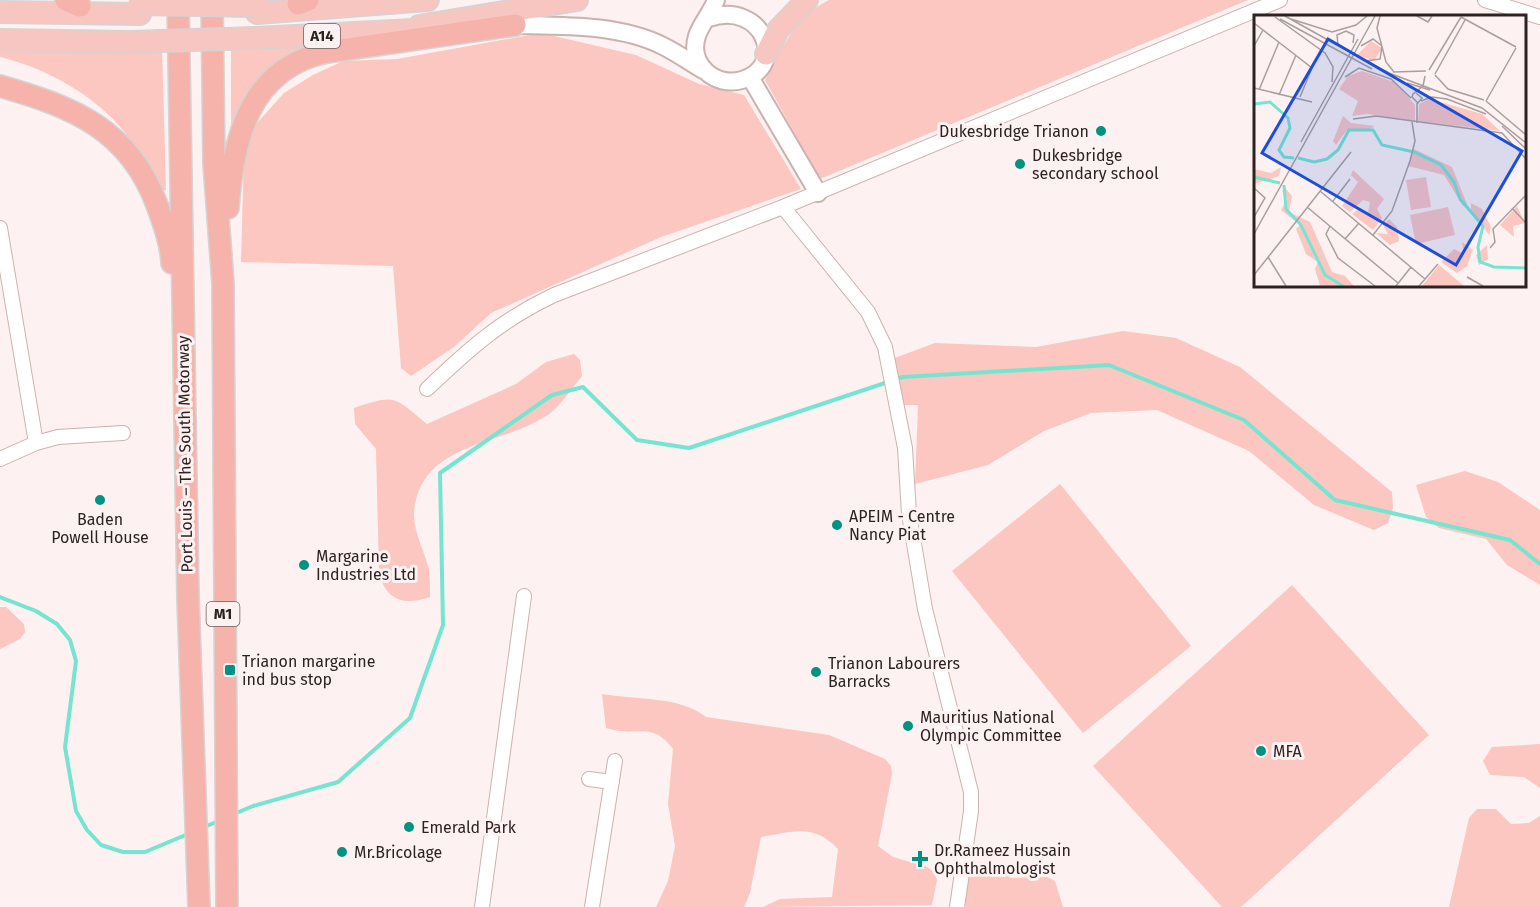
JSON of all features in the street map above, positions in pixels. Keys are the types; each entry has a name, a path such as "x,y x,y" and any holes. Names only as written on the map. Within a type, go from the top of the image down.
{"highway":[{"path":"172,0 175,57 175,153 181,185"},
{"name":"Port Louis – The South Motorway","path":"178,0 182,341 199,907"},
{"name":"M1","path":"212,0 214,163 223,284 227,907"},
{"path":"223,284 235,148 247,114 267,82 286,67 312,55 515,25"},
{"path":"0,86 73,110 104,128 130,153 149,184 172,249 175,310 182,341"}],"main road":[{"path":"766,54 778,30 807,0"},
{"path":"0,11 258,9 303,2 419,1"},
{"name":"A14","path":"258,9 419,1"},
{"name":"A14","path":"0,40 130,42 388,31 573,1"},
{"path":"0,11 73,3 139,9"},
{"path":"388,31 515,25"}],"street":[{"path":"704,70 695,49 696,38 709,18 716,0"},
{"path":"515,25 603,30 643,39 661,45 724,82 735,82 750,76 763,62 766,54 766,39 741,0"},
{"path":"426,389 488,333 517,313 554,295 818,193 1280,0"},
{"path":"1485,0 1540,17"},
{"path":"709,18 731,11 754,19"},
{"path":"750,76 818,193"},
{"path":"783,207 868,312 885,347 905,448 909,514 925,609 971,792 971,811 957,907"},
{"path":"1,228 36,443"},
{"path":"0,459 36,443 58,437 123,433"},
{"path":"482,907 524,596"},
{"path":"592,907 615,761"},
{"path":"590,779 612,782"}],"shaded area":[{"path":"829,0 1248,0 820,179 765,80 798,24 817,7"},
{"path":"541,33 636,55 699,84 744,95 801,189 661,237 491,313 454,347 411,376 401,368 393,266 241,262 244,153 257,123 284,93 313,75 343,61 397,59"},
{"path":"312,35 302,47 271,69 231,145 231,44"},
{"path":"0,45 162,47 166,190 159,190 131,141 101,107 52,76 0,57"},
{"path":"1123,331 1176,338 1240,367 1392,492 1393,508 1388,523 1374,530 1314,505 1249,451 1157,410 1091,413 1044,431 988,465 915,484 918,405 902,405 889,360 935,343 1036,347"},
{"path":"574,354 580,360 582,376 549,414 530,425 466,449 447,459 431,472 420,489 414,513 417,534 429,570 430,597 405,601 392,596 382,583 379,574 376,449 355,424 354,408 378,401 394,400 427,424 516,384 546,362"},
{"path":"1465,471 1498,482 1540,510 1540,585 1507,565 1486,539 1439,528 1426,517 1416,485"},
{"path":"1060,484 1191,646 1083,733 952,571"},
{"name":"MFA","path":"1292,585 1429,735 1241,907 1222,907 1093,766"},
{"path":"0,607 6,607 24,624 25,632 20,639 0,649"},
{"path":"602,694 671,702 684,705 706,717 829,735 885,759 891,766 892,774 878,846 893,857 927,867 934,872 937,880 932,905 763,907 780,899 832,897 838,849 820,835 802,831 761,837 750,893 744,907 656,907 668,881 675,846 668,804 673,749 665,740 651,732 617,731 606,728"},
{"path":"1540,744 1540,788 1524,777 1490,775 1483,761 1492,747"},
{"path":"1477,809 1496,809 1511,824 1529,823 1540,816 1540,907 1449,907 1469,818"},
{"path":"980,862 999,865 1011,878 1047,877 1055,881 1063,907 966,907 965,889"}],"waterway":[{"path":"234,814 253,806 338,782 410,718 443,625 440,473 552,395 583,387 637,440 689,448 903,377 1109,365 1244,420 1335,500 1510,540 1540,564"},
{"path":"0,597 36,611 57,624 70,640 76,661 65,747 76,811 87,830 101,845 123,852 145,852 188,834"},
{"path":"204,827 219,821"}],"place":[{"name":"Dukesbridge Trianon","path":"1101,131"},
{"name":"Dukesbridge secondary school","path":"1020,164"},
{"name":"Baden Powell House","path":"100,500"},
{"name":"APEIM - Centre Nancy Piat","path":"837,525"},
{"name":"Margarine Industries Ltd","path":"304,565"},
{"name":"Trianon margarine ind bus stop","path":"230,670"},
{"name":"Trianon Labourers Barracks","path":"816,672"},
{"name":"Mauritius National Olympic Committee","path":"908,726"},
{"name":"MFA","path":"1261,751"},
{"name":"Emerald Park","path":"409,827"},
{"name":"Mr.Bricolage","path":"342,852"},
{"name":"Dr.Rameez Hussain Ophthalmologist","path":"920,859"}]}
